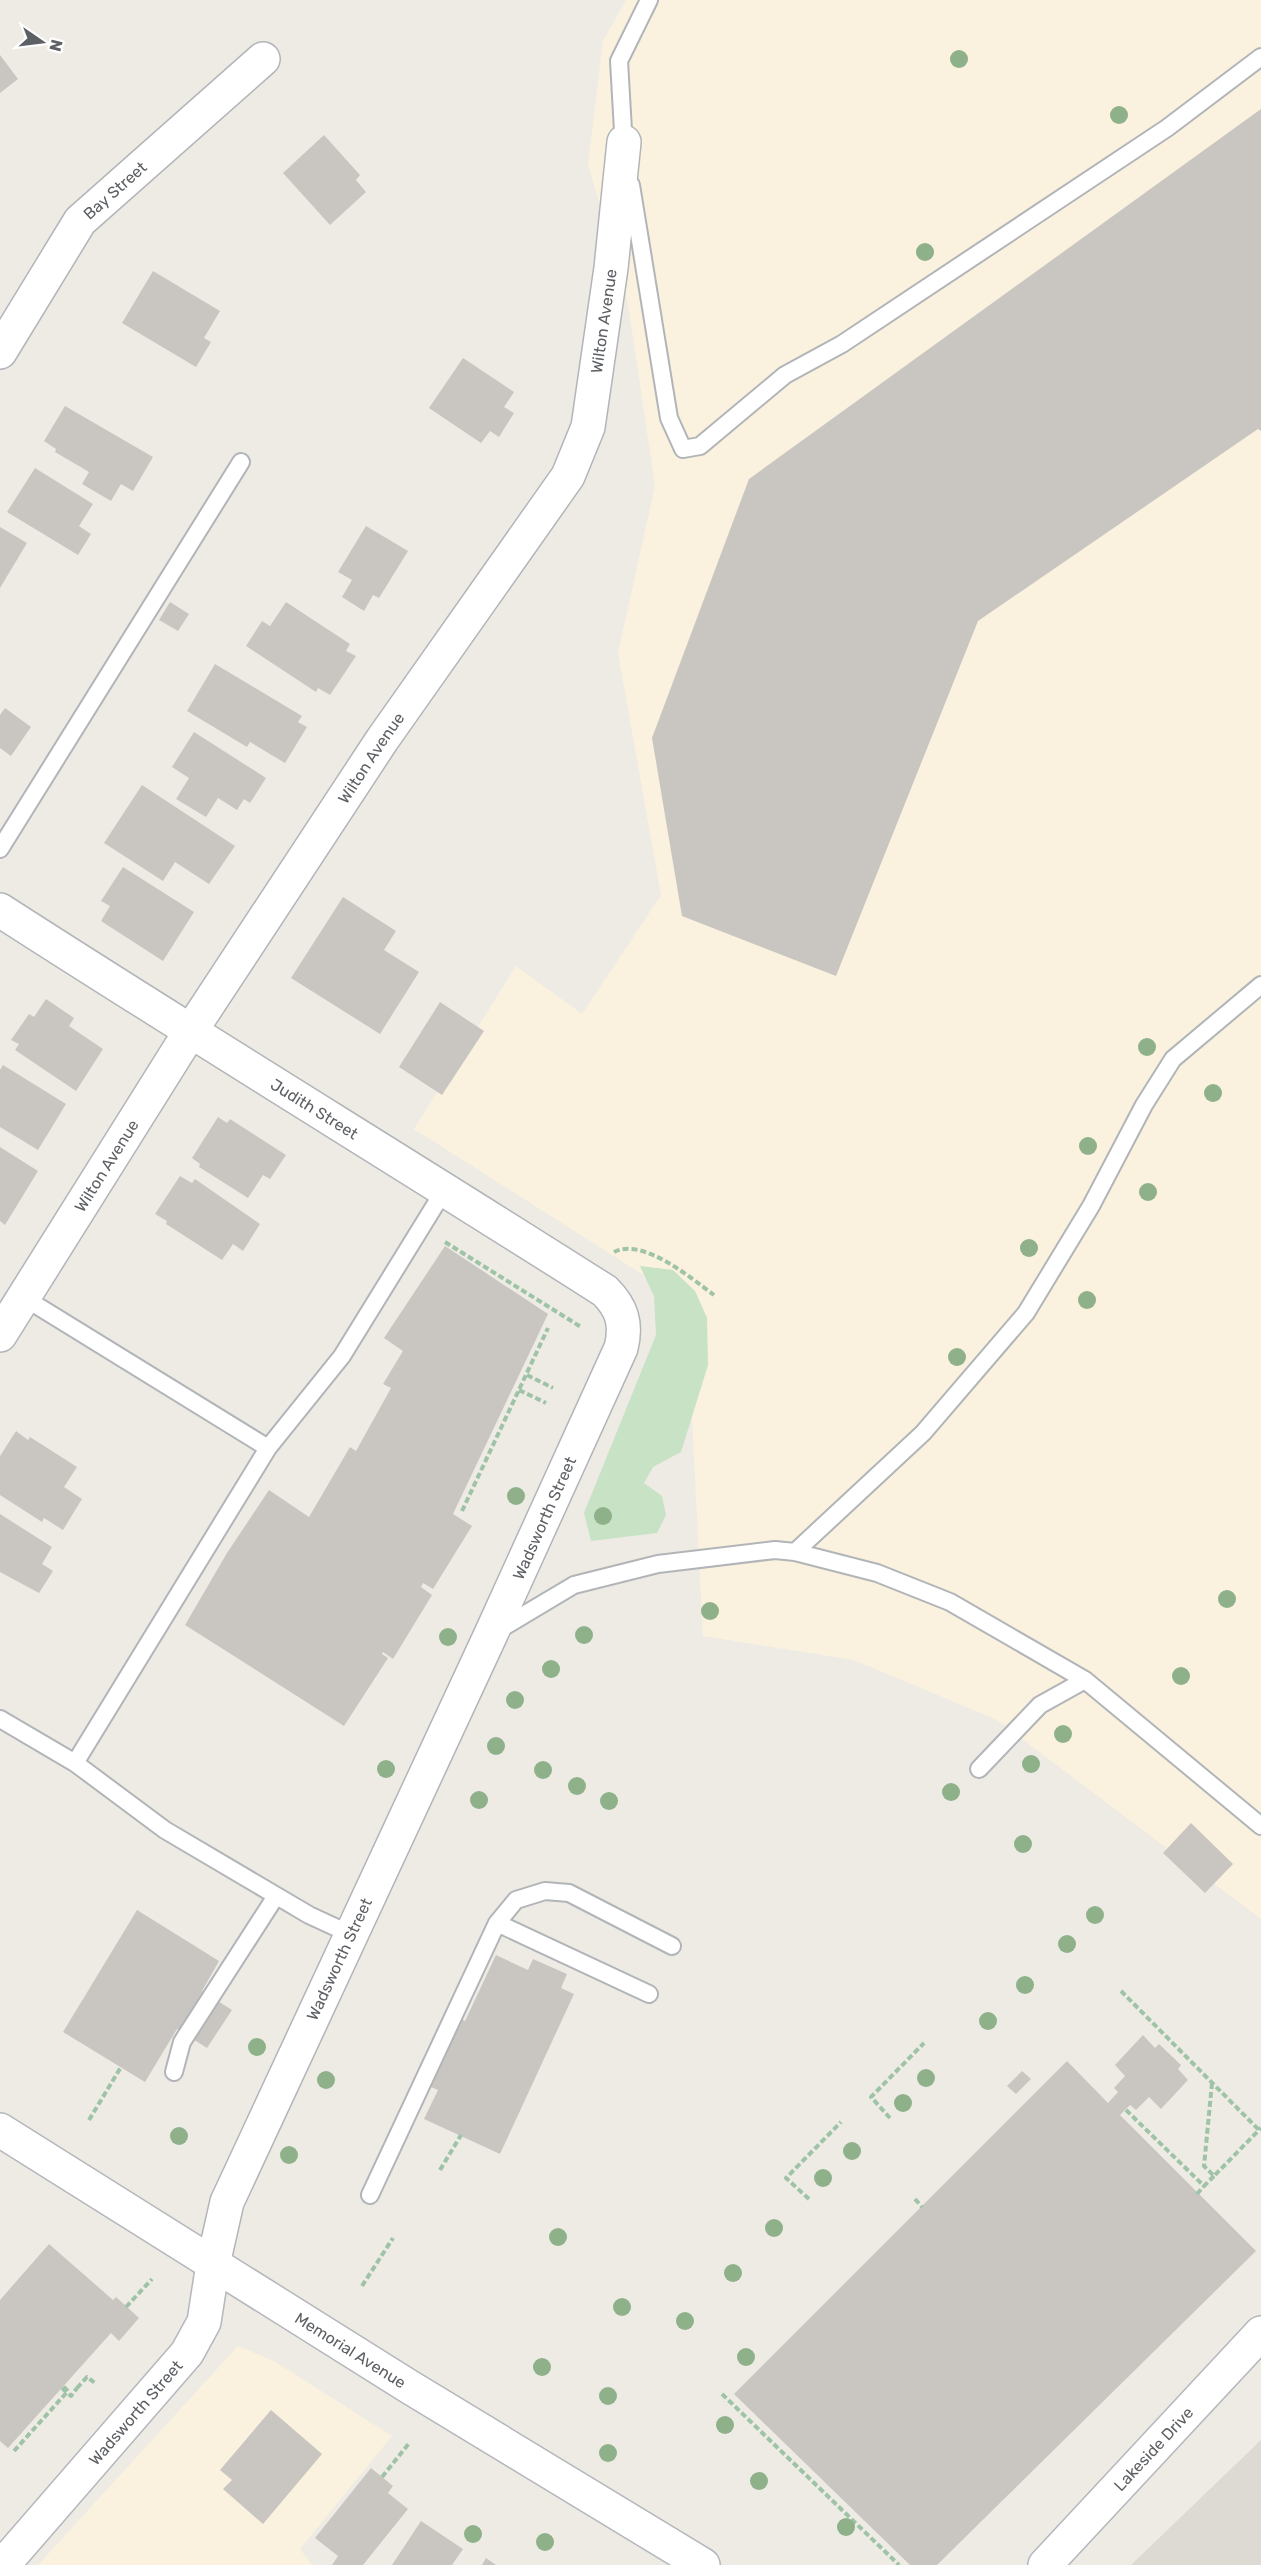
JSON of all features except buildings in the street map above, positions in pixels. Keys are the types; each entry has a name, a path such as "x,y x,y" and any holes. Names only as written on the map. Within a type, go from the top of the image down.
{"street":[{"name":"Bay Street","path":"0,352 80,221 263,59"},
{"name":"Wilton Avenue","path":"0,1335 190,1032 382,740 568,476 588,428 611,268 624,142"},
{"name":"Judith Street","path":"0,910 190,1032 445,1189 605,1291 622,1315"},
{"name":"Wadsworth Street","path":"3,2565 187,2353 204,2322 213,2264 228,2202 621,1348 625,1331 622,1315"},
{"name":"Memorial Avenue","path":"0,2130 213,2264 703,2565"},
{"name":"Lakeside Drive","path":"1045,2565 1261,2333"}],"lane":[{"path":"649,0 619,61 624,142 669,418 683,449 700,446 784,375 842,344 1167,128 1261,57"},
{"path":"0,849 241,462"},
{"path":"795,1552 923,1433 1026,1313 1091,1206 1144,1105 1173,1059 1261,985"},
{"path":"75,1763 268,1448 342,1356 445,1189"},
{"path":"23,1297 268,1448"},
{"path":"491,1634 574,1585 658,1564 740,1553 775,1550 795,1552 877,1573 950,1602 1085,1680 1261,1826"},
{"path":"979,1769 1041,1705 1085,1680"},
{"path":"0,1719 75,1763 165,1830 309,1915 350,1934"},
{"path":"370,2195 497,1923 516,1900 545,1891 569,1893 672,1946"},
{"path":"174,2072 182,2042 276,1896"},
{"path":"497,1923 649,1994"}],"path":[{"path":"453,1246 580,1327"},
{"path":"609,1259 616,1250 654,1256 673,1265 714,1295"},
{"path":"462,1511 548,1328"},
{"path":"527,1375 553,1388"},
{"path":"519,1390 546,1403"},
{"path":"1122,1991 1260,2129 1197,2194"},
{"path":"890,2118 871,2097 924,2043"},
{"path":"89,2120 121,2067"},
{"path":"1212,2082 1204,2166 1214,2176"},
{"path":"1126,2110 1204,2186"},
{"path":"809,2199 786,2178 841,2122"},
{"path":"440,2170 460,2135"},
{"path":"915,2199 922,2207"},
{"path":"362,2286 393,2238"},
{"path":"126,2307 152,2279"},
{"path":"14,2451 68,2391 62,2387 70,2396 87,2377 95,2383"},
{"path":"722,2394 899,2565"},
{"path":"382,2477 410,2442"}],"shaded area":[{"path":"626,0 1261,0 1261,1919 997,1720 854,1660 703,1636 686,1302 414,1129 516,966 582,1014 661,895 618,653 655,486 628,304 588,164 603,41"},
{"path":"238,2346 274,2361 392,2436 300,2549 312,2565 38,2565"},
{"path":"1261,2440 1261,2565 1131,2565"}],"green space":[{"path":"640,1266 673,1270 695,1291 707,1318 708,1365 681,1452 653,1467 644,1483 662,1496 666,1515 657,1533 591,1541 584,1513 656,1335 654,1296"}]}
